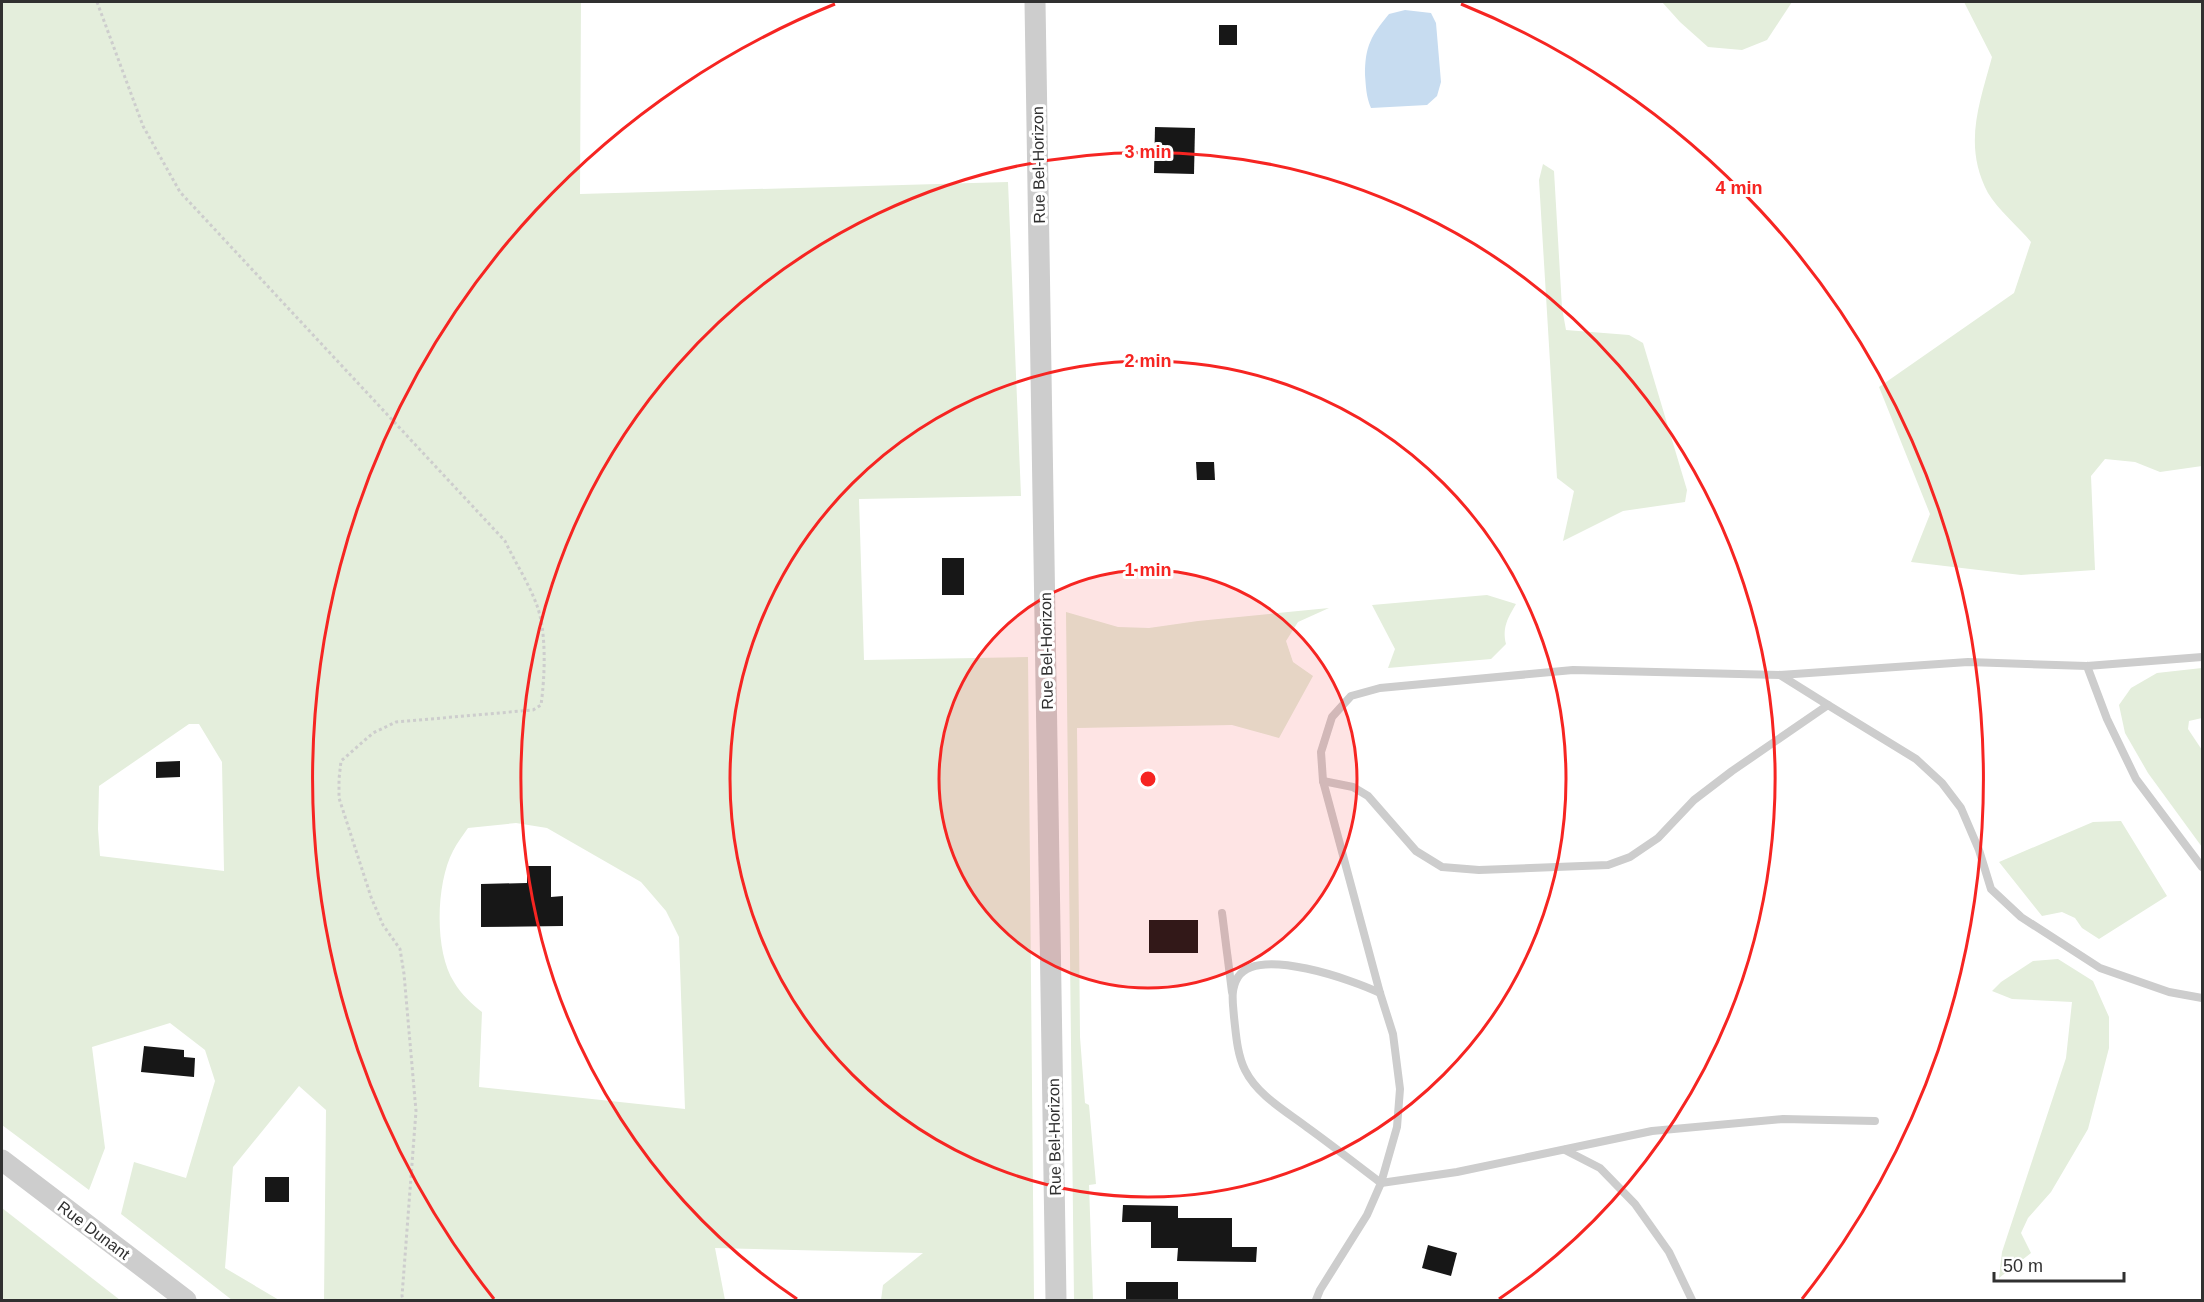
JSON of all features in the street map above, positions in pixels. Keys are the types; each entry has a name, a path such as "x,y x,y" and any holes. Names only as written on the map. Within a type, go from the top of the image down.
{"street":[{"name":"Rue Bel-Horizon","path":"1035,2 1056,1300"},
{"name":"Rue Dunant","path":"2,1160 186,1300"}],"lane":[{"path":"1316,1300 1367,1215 1381,1183 1397,1127 1400,1089 1393,1034 1323,781 1322,752 1332,717 1351,696 1380,688 1573,670 1780,675 1968,662 2087,666 2202,657"},
{"path":"2087,666 2107,718 2136,779 2202,867"},
{"path":"1780,675 1916,759 1942,783 1962,808 1979,850 1991,890 2021,917 2100,968 2169,992 2202,998"},
{"path":"1323,781 1353,787 1368,796 1416,851 1442,867 1479,870 1608,865 1630,857 1658,838 1694,800 1828,705"},
{"path":"1222,913 1238,1050 1245,1070 1261,1092 1381,1183 1457,1172 1652,1131 1771,1120 1875,1121"},
{"path":"1232,993 1239,976 1254,965 1262,965 1331,974 1357,982 1380,993"},
{"path":"1564,1150 1600,1167 1635,1204 1669,1252 1692,1300"}],"path":[{"path":"97,2 143,126 180,192 504,541 537,605 543,642 544,680 541,705 533,710 396,722 373,733 341,761 339,798 371,897 383,925 400,949 404,974 416,1111 403,1300"}],"green space":[{"path":"2,2 581,2 580,194 1008,182 1021,496 859,499 864,660 1028,657 1034,1300 881,1300 883,1285 923,1253 715,1248 725,1300 324,1300 326,1110 299,1086 233,1167 225,1268 279,1300 232,1300 121,1214 134,1162 186,1178 215,1081 205,1050 170,1023 92,1047 105,1148 89,1190 2,1125","holes":["189,724 199,724 222,762 224,871 100,856 99,786","516,823 547,828 641,882 666,911 679,937 685,1109 479,1087 482,1012 454,982 443,953 440,935 443,881 455,848 468,828"]},
{"path":"1662,2 1792,2 1767,40 1742,50 1708,47"},
{"path":"1964,2 2202,2 2202,466 2160,472 2135,462 2105,459 2091,476 2095,570 2021,575 1911,562 1930,514 1879,387 2014,293 2031,242 1992,199 1980,176 1976,159 1976,125 1992,57"},
{"path":"1543,164 1554,171 1562,308 1566,330 1629,335 1643,343 1687,490 1685,502 1623,511 1563,541 1574,491 1557,478 1539,180"},
{"path":"1487,595 1516,604 1505,628 1506,644 1491,659 1388,668 1395,649 1372,605"},
{"path":"1329,608 1298,622 1286,641 1293,662 1313,676 1279,738 1232,725 1077,728 1080,1037 1085,1103 1089,1105 1096,1184 1089,1185 1093,1300 1074,1300 1066,612 1118,627 1149,628"},
{"path":"2202,668 2202,718 2189,721 2188,729 2202,750 2202,847 2148,773 2125,733 2119,705 2131,688 2157,673"},
{"path":"2121,821 2167,896 2099,939 2082,928 2075,918 2062,912 2042,916 1999,862 2093,822"},
{"path":"2058,959 2093,981 2109,1017 2109,1048 2088,1129 2051,1192 2028,1218 2021,1233 2031,1253 1999,1278 2002,1252 2066,1058 2072,1002 2012,999 1992,991 2001,982 2033,961"},
{"path":"2,1208 120,1300 2,1300"}],"water":[{"path":"1405,10 1431,13 1436,23 1441,82 1437,96 1427,105 1371,108 1365,75 1366,56 1370,42 1389,14"}],"building":[{"path":"1219,25 1237,25 1237,45 1219,45"},
{"path":"1155,127 1195,128 1194,174 1154,173"},
{"path":"1196,462 1214,462 1215,480 1197,480"},
{"path":"942,558 964,558 964,595 942,595"},
{"path":"180,761 180,777 156,778 156,762"},
{"path":"527,866 551,866 551,897 563,896 563,926 481,927 481,884 527,883"},
{"path":"1149,920 1198,920 1198,953 1149,953"},
{"path":"144,1046 184,1050 184,1057 195,1058 194,1077 141,1072"},
{"path":"265,1177 289,1177 289,1202 265,1202"},
{"path":"1123,1205 1178,1206 1178,1218 1232,1218 1232,1247 1257,1247 1256,1262 1177,1261 1178,1248 1151,1248 1151,1222 1122,1222"},
{"path":"1428,1245 1457,1253 1451,1276 1422,1268"},
{"path":"1126,1282 1178,1282 1178,1300 1126,1300"}]}
